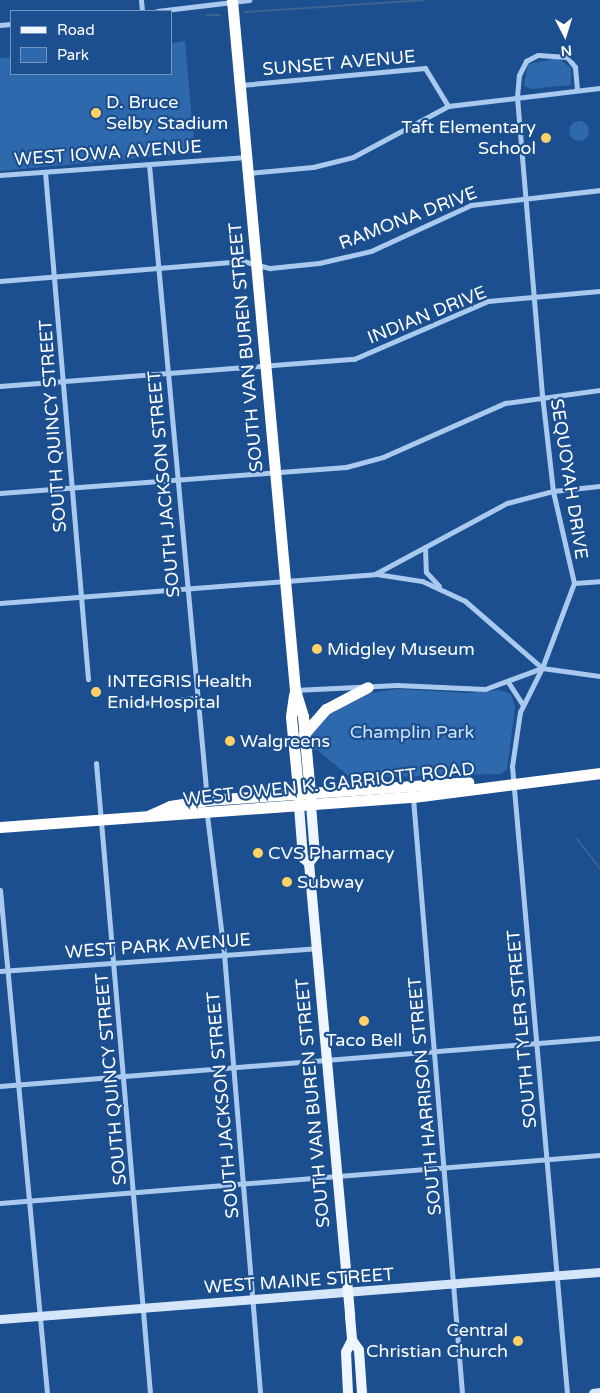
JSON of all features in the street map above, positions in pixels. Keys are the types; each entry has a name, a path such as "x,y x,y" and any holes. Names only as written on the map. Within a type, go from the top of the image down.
{"highway":[{"name":"SOUTH VAN BUREN STREET","path":"233,2 295,690 304,734 305,806"},
{"path":"304,734 326,710 368,687"},
{"name":"SOUTH VAN BUREN STREET","path":"295,690 291,717 304,791"},
{"name":"WEST OWEN K. GARRIOTT ROAD","path":"148,816 170,806 207,800 304,791 513,781 600,772"},
{"name":"WEST OWEN K. GARRIOTT ROAD","path":"0,827 100,818 207,815 413,797 513,781"}],"main road":[{"name":"SOUTH VAN BUREN STREET","path":"305,806 314,855 309,863 352,1340"},
{"name":"WEST MAINE STREET","path":"0,1319 348,1294 600,1272"},
{"path":"348,1393 346,1352 352,1340 359,1350 362,1393"},
{"path":"593,1393 600,1392"}],"street":[{"path":"165,10 249,0"},
{"name":"SEQUOYAH DRIVE","path":"542,668 574,584 553,491 542,395 517,97 526,61 538,55 567,57 575,67 577,90"},
{"name":"SUNSET AVENUE","path":"240,86 425,68 448,106"},
{"path":"248,173 313,167 353,157 448,106 600,88"},
{"name":"WEST IOWA AVENUE","path":"0,175 247,157"},
{"name":"SOUTH JACKSON STREET","path":"149,165 196,698 207,800"},
{"name":"SOUTH QUINCY STREET","path":"45,172 88,679"},
{"name":"RAMONA DRIVE","path":"0,280 243,261 270,268 344,259 471,205 525,196 600,190"},
{"name":"INDIAN DRIVE","path":"0,386 266,368 354,359 488,301 600,291"},
{"path":"0,493 275,473 364,464 483,410 542,395 600,390"},
{"path":"375,574 478,515 553,491 600,486"},
{"path":"425,547 426,572 440,587 483,614 542,668 559,674 600,676"},
{"path":"0,603 285,583 375,574 440,587"},
{"path":"574,584 600,581"},
{"path":"295,690 368,687 466,690 508,682 542,668"},
{"name":"SOUTH TYLER STREET","path":"542,668 523,704 512,748 513,781 548,1160 567,1393"},
{"path":"508,682 523,704"},
{"path":"144,703 196,698"},
{"name":"SOUTH QUINCY STREET","path":"96,762 115,963 134,1193 141,1308 150,1393"},
{"name":"SOUTH HARRISON STREET","path":"413,797 446,1169 462,1393"},
{"name":"SOUTH JACKSON STREET","path":"207,815 224,954 254,1301 260,1393"},
{"path":"0,890 47,1393"},
{"name":"WEST PARK AVENUE","path":"0,971 317,948"},
{"path":"0,1086 328,1063 600,1038"},
{"path":"0,1203 337,1178 600,1155"}],"green space":[{"name":"D. Bruce Selby Stadium","path":"185,41 195,153 0,171 0,58 10,57 10,75 172,75 172,43"},
{"path":"558,58 571,68 571,85 531,89 524,86 528,64"},
{"path":"579,121 586,124 589,131 586,138 579,141 572,138 569,131 572,124"},
{"name":"Champlin Park","path":"397,689 468,693 499,690 511,694 515,707 507,769 501,774 351,778 316,749 312,751 310,731 331,709 359,695"}],"waterway":[{"path":"245,12 424,0"},
{"path":"207,15 220,15"},
{"path":"577,839 600,868"}],"place":[{"name":"D. Bruce Selby Stadium","path":"96,113"},
{"name":"Taft Elementary School","path":"546,138"},
{"name":"Midgley Museum","path":"317,649"},
{"name":"INTEGRIS Health Enid Hospital","path":"96,692"},
{"name":"Walgreens","path":"230,741"},
{"name":"CVS Pharmacy","path":"258,853"},
{"name":"Subway","path":"287,882"},
{"name":"Taco Bell","path":"364,1021"},
{"name":"Central Christian Church","path":"518,1341"}]}
